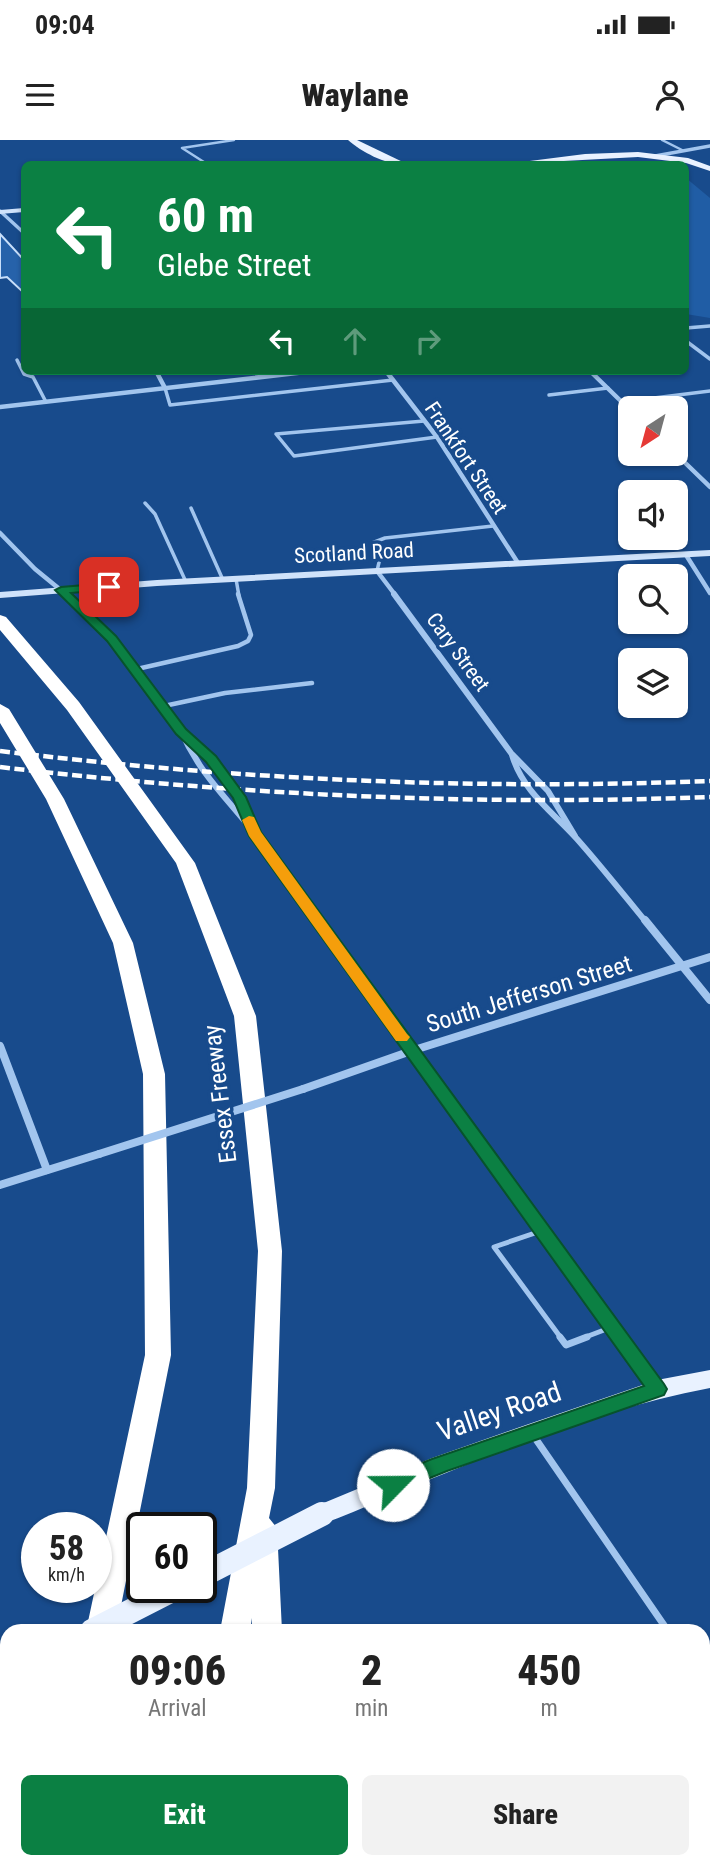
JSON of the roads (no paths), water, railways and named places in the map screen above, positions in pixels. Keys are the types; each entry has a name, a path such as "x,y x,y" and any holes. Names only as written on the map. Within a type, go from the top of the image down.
{"highway":[{"name":"Essex Freeway","path":"3,622 73,706 185,863 245,1016 270,1251 261,1488 236,1624"},
{"path":"0,709 55,799 123,943 154,1074 158,1355 102,1624"},
{"path":"261,1488 267,1624"}],"main road":[{"path":"352,140 369,151 395,161"},
{"path":"687,149 705,160 708,168"},
{"path":"369,151 377,161"},
{"path":"548,161 612,156 654,156 676,161"},
{"path":"689,164 708,168"},
{"path":"0,212 21,210"},
{"name":"Scotland Road","path":"0,595 710,553"},
{"name":"Valley Road","path":"217,1568 322,1514 440,1465 657,1389 710,1379"},
{"path":"106,1624 147,1603"}],"street":[{"path":"654,156 710,146"},
{"path":"0,212 21,230"},
{"path":"689,328 710,326"},
{"path":"158,375 165,388"},
{"path":"0,407 279,375"},
{"name":"Frankfort Street","path":"389,375 437,437 518,563"},
{"path":"594,375 618,398"},
{"path":"688,466 710,487"},
{"path":"0,533 35,569 112,638 137,669 181,732 191,757 220,799 254,833 657,1389"},
{"path":"686,555 710,593"},
{"name":"Cary Street","path":"376,571 511,753 534,772 563,809 575,836"},
{"path":"181,732 211,759 239,797 254,833"},
{"name":"Cary Street","path":"511,753 515,772 545,810 575,836 710,1000"},
{"name":"South Jefferson Street","path":"0,1185 710,957"},
{"path":"0,1046 47,1170"}],"lane":[{"path":"202,161 182,148 234,140"},
{"path":"662,140 687,149"},
{"path":"689,343 710,359"},
{"path":"17,360 21,368"},
{"path":"27,375 33,377 46,402"},
{"path":"165,388 170,405 393,380"},
{"path":"549,395 608,388"},
{"path":"670,396 710,391"},
{"path":"424,421 276,434 294,456 437,437"},
{"path":"145,503 155,514 186,582"},
{"path":"191,508 223,580"},
{"path":"376,571 380,558 372,543 385,538 493,526"},
{"path":"137,669 238,646 248,641 251,635 239,599 236,579"},
{"path":"164,706 225,692 312,683"},
{"path":"541,1231 494,1247 566,1345 612,1327"},
{"path":"531,1432 663,1624"}],"railway":[{"path":"0,751 177,769 355,780 532,784 710,781"},
{"path":"0,767 177,785 355,796 532,800 710,797"}]}
